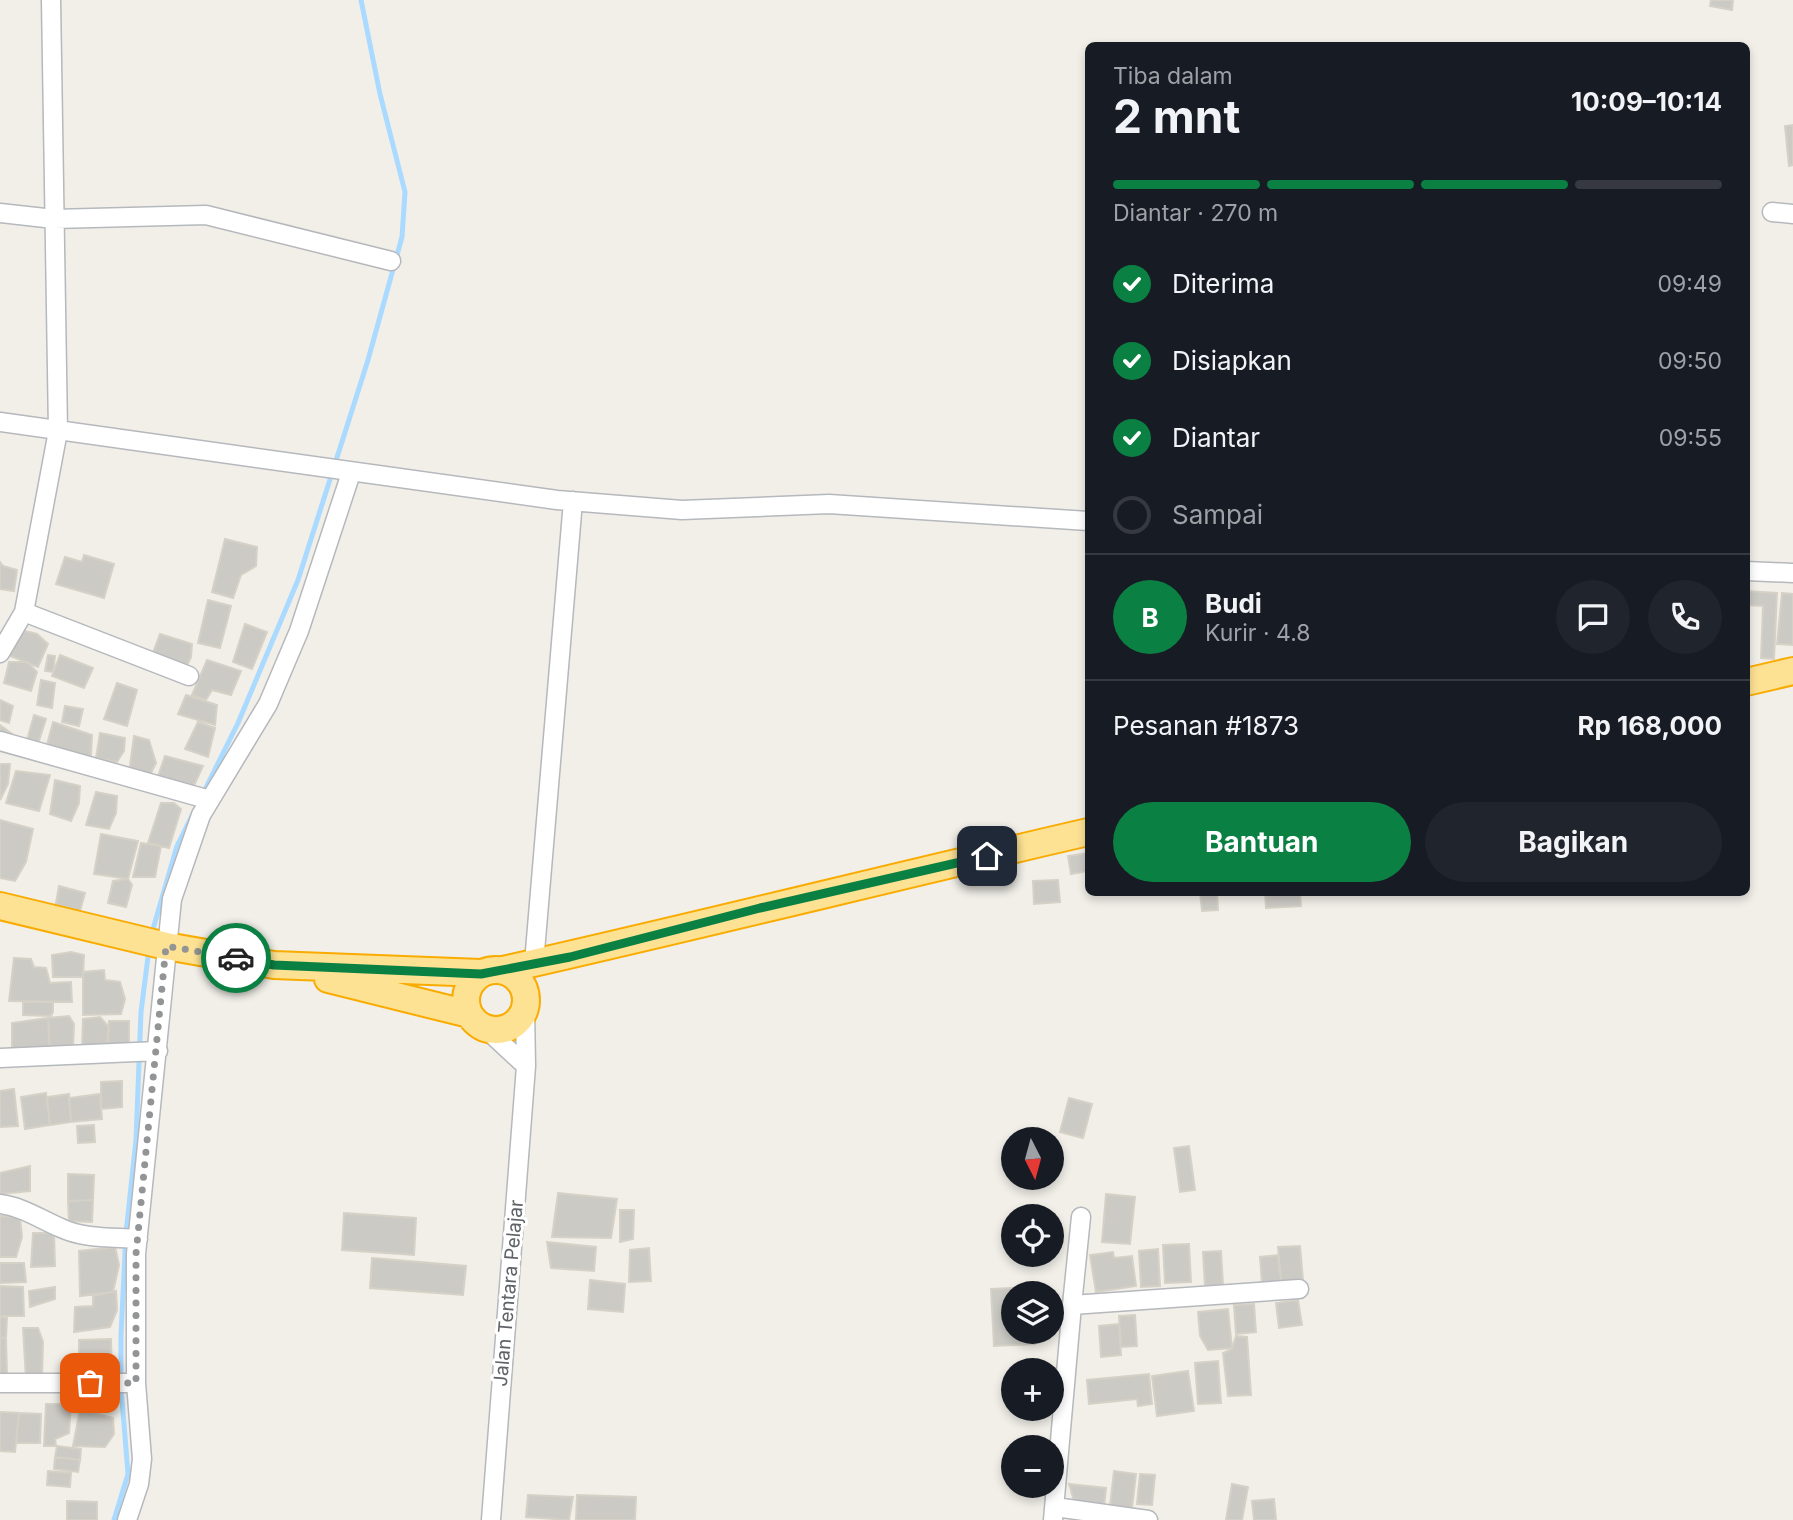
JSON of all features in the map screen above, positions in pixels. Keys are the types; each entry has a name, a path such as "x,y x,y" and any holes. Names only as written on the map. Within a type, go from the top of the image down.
{"highway":[{"path":"1750,681 1793,671"},
{"path":"477,1021 466,1005 468,987 492,972 570,957 760,908 1085,833"},
{"path":"0,906 156,944 274,965 477,1021 494,1030 513,1025 545,976 570,957"},
{"path":"274,965 492,972 519,979 526,1002"}],"street":[{"path":"0,653 24,612 58,430 51,0"},
{"path":"1773,212 1793,214"},
{"path":"0,213 54,219 206,215 391,261"},
{"path":"0,422 345,472 573,501 682,510 829,504 1085,521"},
{"path":"127,1520 139,1483 142,1459 126,1383 129,1239 152,1051 156,944 207,799 268,704 299,631 345,472"},
{"path":"534,963 573,501"},
{"path":"1750,571 1793,573"},
{"path":"24,612 189,676"},
{"path":"0,741 207,799"},
{"name":"Jalan Tentara Pelajar","path":"491,1520 526,1066 526,1002"},
{"path":"477,1021 526,1066"},
{"path":"0,1058 152,1051"},
{"path":"0,1204 41,1216 62,1229 85,1235 129,1239"},
{"path":"1081,1217 1054,1513 1148,1520"},
{"path":"1072,1305 1299,1289"},
{"path":"0,1383 126,1383"}],"building":[{"path":"1711,0 1733,0 1732,10 1710,6"},
{"path":"1793,125 1793,165 1789,166 1785,126"},
{"path":"225,539 257,547 256,566 241,575 233,598 212,592"},
{"path":"84,555 114,564 104,598 56,584 65,557 82,562"},
{"path":"0,562 3,566 17,570 14,591 0,589"},
{"path":"1750,591 1777,593 1774,659 1761,658 1763,606 1750,605"},
{"path":"1782,593 1793,594 1793,645 1777,644"},
{"path":"208,600 231,606 220,648 198,643"},
{"path":"245,624 267,632 252,669 233,662"},
{"path":"20,630 37,634 48,644 38,667 10,656"},
{"path":"160,634 192,644 191,657 185,670 150,661"},
{"path":"48,655 55,656 53,672 45,671"},
{"path":"60,655 93,668 84,688 52,676"},
{"path":"207,660 241,671 231,695 212,690 206,700 192,695"},
{"path":"9,662 27,662 37,672 31,691 4,683"},
{"path":"41,680 55,683 52,708 37,705"},
{"path":"117,683 137,690 127,726 104,719"},
{"path":"186,695 217,705 215,725 178,714"},
{"path":"0,700 13,706 9,723 0,720"},
{"path":"65,706 83,709 79,726 62,722"},
{"path":"34,715 46,719 37,747 26,744"},
{"path":"53,722 92,735 91,755 82,770 43,760"},
{"path":"198,722 215,728 208,757 185,749"},
{"path":"0,725 15,736 0,749"},
{"path":"100,733 125,738 124,751 117,762 96,758"},
{"path":"134,736 149,740 156,763 149,777 129,773"},
{"path":"165,756 203,766 192,790 155,785"},
{"path":"0,764 10,764 8,784 0,800"},
{"path":"16,771 50,775 39,811 6,803"},
{"path":"55,780 80,786 79,803 71,821 50,814"},
{"path":"96,792 117,796 116,813 109,829 86,825"},
{"path":"161,803 174,803 181,809 169,848 148,843"},
{"path":"0,820 33,829 26,862 15,881 0,878"},
{"path":"101,834 138,841 128,879 94,874"},
{"path":"141,843 161,846 155,877 133,877"},
{"path":"1085,853 1085,872 1071,874 1068,856"},
{"path":"128,879 132,885 126,907 108,903 113,881"},
{"path":"1058,880 1060,902 1034,904 1033,881"},
{"path":"59,886 85,893 78,918 54,914"},
{"path":"1200,896 1217,896 1218,910 1202,911"},
{"path":"1265,896 1300,896 1301,906 1266,908"},
{"path":"71,952 84,955 83,977 53,977 52,955"},
{"path":"14,958 31,959 34,967 46,968 50,983 71,982 72,1002 9,1001"},
{"path":"104,970 105,980 120,982 125,999 121,1014 83,1015 83,972"},
{"path":"23,1002 53,1002 53,1012 51,1016 23,1015"},
{"path":"69,1016 74,1024 73,1049 50,1052 48,1018"},
{"path":"100,1017 109,1027 107,1048 82,1049 83,1019"},
{"path":"48,1018 50,1052 12,1051 12,1023"},
{"path":"109,1021 129,1021 129,1048 107,1048"},
{"path":"122,1081 122,1107 101,1109 101,1082"},
{"path":"14,1089 18,1126 0,1127 0,1091"},
{"path":"46,1093 50,1125 25,1129 21,1097"},
{"path":"69,1094 71,1122 50,1125 47,1097"},
{"path":"100,1094 102,1119 71,1122 69,1098"},
{"path":"1069,1098 1092,1104 1083,1138 1064,1133 1064,1127 1061,1127"},
{"path":"94,1125 95,1142 78,1143 77,1126"},
{"path":"1189,1146 1195,1190 1180,1192 1174,1148"},
{"path":"30,1166 30,1191 0,1194 0,1173"},
{"path":"68,1174 94,1175 93,1200 68,1201"},
{"path":"558,1193 617,1199 611,1238 552,1237"},
{"path":"1106,1194 1135,1197 1130,1244 1102,1242"},
{"path":"93,1200 92,1222 69,1221 68,1201"},
{"path":"620,1210 634,1210 633,1239 620,1242"},
{"path":"344,1213 416,1218 414,1255 342,1250"},
{"path":"0,1216 20,1217 22,1237 16,1257 0,1257"},
{"path":"33,1233 54,1233 55,1266 31,1267"},
{"path":"547,1242 596,1247 594,1271 551,1268"},
{"path":"1189,1244 1191,1282 1165,1283 1163,1245"},
{"path":"1300,1246 1303,1280 1281,1282 1278,1247"},
{"path":"115,1247 119,1265 113,1292 80,1296 79,1251"},
{"path":"649,1248 651,1281 629,1282 630,1250"},
{"path":"1158,1249 1160,1286 1141,1287 1139,1251"},
{"path":"1221,1251 1223,1285 1205,1286 1203,1252"},
{"path":"1113,1252 1114,1258 1132,1256 1136,1286 1096,1292 1090,1255"},
{"path":"1278,1255 1281,1282 1262,1284 1260,1257"},
{"path":"372,1258 466,1266 463,1295 370,1288"},
{"path":"0,1263 24,1263 26,1282 0,1283"},
{"path":"590,1280 625,1284 623,1312 588,1309"},
{"path":"0,1286 23,1287 24,1316 0,1316"},
{"path":"55,1287 55,1299 30,1307 29,1291"},
{"path":"991,1289 1001,1289 1001,1344 1035,1344 994,1346"},
{"path":"116,1291 117,1310 110,1327 74,1332 75,1307 93,1306 93,1296"},
{"path":"1298,1300 1302,1325 1279,1328 1276,1303"},
{"path":"1254,1304 1256,1332 1236,1334 1234,1305"},
{"path":"1228,1309 1232,1348 1208,1350 1200,1336 1198,1312"},
{"path":"1135,1315 1137,1346 1121,1347 1119,1316"},
{"path":"0,1317 7,1318 6,1338 0,1338"},
{"path":"1119,1324 1121,1355 1101,1357 1099,1326"},
{"path":"23,1328 38,1328 43,1342 42,1378 26,1379"},
{"path":"1236,1336 1247,1337 1251,1395 1228,1396 1223,1353 1232,1349"},
{"path":"0,1338 6,1338 7,1374 0,1375"},
{"path":"111,1339 112,1376 79,1379 79,1340"},
{"path":"1218,1361 1221,1403 1198,1404 1195,1363"},
{"path":"1188,1371 1194,1411 1157,1416 1152,1376"},
{"path":"1149,1374 1152,1404 1138,1406 1137,1399 1089,1404 1087,1380"},
{"path":"46,1404 71,1404 69,1433 55,1439 56,1446 44,1446"},
{"path":"80,1409 113,1418 114,1434 105,1447 73,1446"},
{"path":"0,1412 19,1413 15,1452 0,1451"},
{"path":"19,1413 41,1414 40,1443 16,1443"},
{"path":"57,1446 81,1449 80,1460 55,1457"},
{"path":"55,1457 80,1460 78,1472 54,1469"},
{"path":"48,1471 71,1473 70,1487 47,1485"},
{"path":"1114,1471 1136,1474 1132,1508 1110,1506"},
{"path":"1140,1474 1155,1475 1152,1505 1137,1504"},
{"path":"1069,1484 1106,1488 1104,1507 1075,1504"},
{"path":"1232,1484 1248,1487 1242,1520 1226,1520"},
{"path":"528,1495 573,1497 569,1520 526,1517"},
{"path":"577,1495 636,1497 635,1520 576,1520"},
{"path":"1274,1499 1276,1520 1254,1520 1252,1501"},
{"path":"67,1501 97,1502 97,1520 67,1520"}],"waterway":[{"path":"151,936 177,846 238,723 298,580 368,360 402,237 405,192 380,94 361,0"},
{"path":"114,1520 128,1474 121,1387 121,1335 126,1233 136,1140 141,1012 149,949"}],"way so far":[{"path":"90,1383 136,1383 136,1254 158,1051 166,946 236,958"}],"route":[{"path":"236,958 274,965 481,974 570,957 760,908 987,856"}]}
